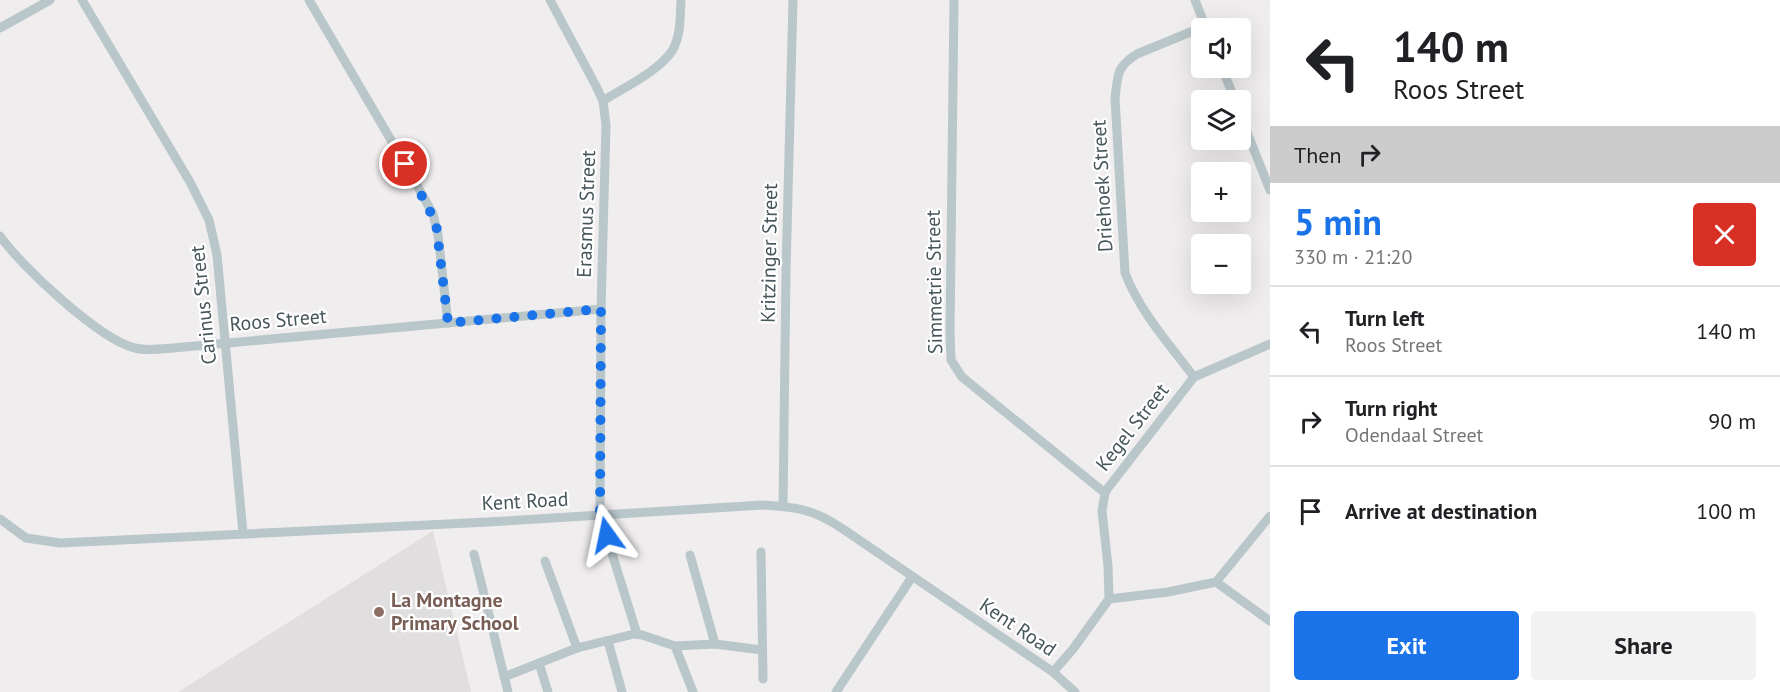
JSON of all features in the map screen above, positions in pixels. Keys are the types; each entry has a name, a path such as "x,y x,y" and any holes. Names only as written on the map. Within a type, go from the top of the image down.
{"street":[{"path":"0,28 50,0"},
{"name":"Carinus Street","path":"82,0 204,207 213,231 226,342 243,533"},
{"path":"309,0 433,214 438,235 448,323"},
{"name":"Erasmus Street","path":"550,0 603,101 606,125 601,309 600,515 637,634"},
{"path":"603,101 649,72 673,50 680,29 681,0"},
{"name":"Kritzinger Street","path":"783,506 793,0"},
{"name":"Simmetrie Street","path":"954,0 951,360 962,377 1105,493"},
{"path":"1195,0 1202,18"},
{"name":"Driehoek Street","path":"1191,33 1127,60 1118,73 1115,98 1125,273 1143,309 1194,377"},
{"path":"1251,142 1270,190"},
{"name":"Roos Street","path":"0,236 28,270 111,338 123,344 147,350 601,309"},
{"name":"Kegel Street","path":"1109,599 1108,566 1101,511 1105,493 1194,377 1270,344"},
{"name":"Kent Road","path":"0,519 26,538 43,542 129,540 763,505 783,506 812,511 825,517 1053,672 1075,692"},
{"path":"1053,672 1073,650 1109,599 1168,592 1216,582 1270,516"},
{"path":"761,552 763,679"},
{"path":"474,554 508,692"},
{"path":"690,555 715,644"},
{"path":"545,561 577,648"},
{"path":"836,692 912,578"},
{"path":"1216,582 1270,621"},
{"path":"504,677 577,648 637,634 675,646 715,644 762,650"},
{"path":"608,641 622,692"},
{"path":"675,646 693,692"},
{"path":"539,663 548,692"}],"shaded area":[{"name":"La Montagne Primary School","path":"433,531 471,692 178,692"}],"place":[{"name":"La Montagne Primary School","path":"379,612"}],"route":[{"path":"405,164 436,223 448,323 601,309 600,515 607,535"}]}
